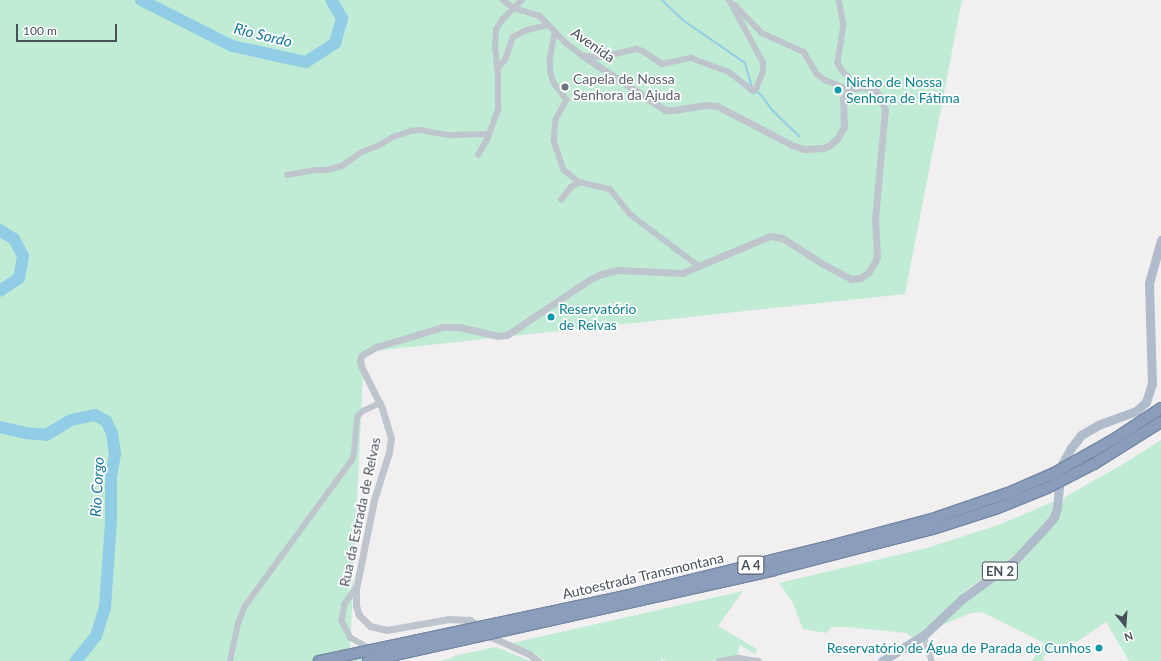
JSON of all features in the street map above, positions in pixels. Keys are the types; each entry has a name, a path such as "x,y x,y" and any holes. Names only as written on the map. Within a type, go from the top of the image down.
{"highway":[{"name":"Autoestrada Transmontana","path":"319,661 625,596 826,547 932,519 1008,493 1054,473 1116,438 1161,408"},
{"name":"Autoestrada Transmontana","path":"368,661 774,570 933,529 995,509 1047,488 1094,464 1161,422"}],"main road":[{"name":"EN 2","path":"882,661 924,635 962,598 1015,560 1050,522 1057,508 1061,466 1071,448 1086,431 1136,411 1146,402 1149,396 1152,376 1149,283 1161,240"}],"street":[{"name":"Avenida","path":"503,0 514,8 540,16 555,33 583,56 665,110 701,106 721,107 792,145 804,149 812,150 835,142 842,132 844,124 843,99 850,89"},
{"path":"583,56 602,57 637,49 643,51 662,64 691,58 728,71 754,91 763,72 763,64 729,0"},
{"path":"729,0 760,31 775,40 794,46 804,52 817,74 850,89"},
{"path":"839,0 844,25 838,63 842,70 855,82 858,87"},
{"path":"478,155 489,134 498,109 498,68 495,48 495,31 498,25 520,1"},
{"path":"498,68 505,60 513,37 532,28 548,25"},
{"path":"555,33 550,60 551,73 554,82 566,100 556,120 554,141 566,171 581,182 611,189 631,214 699,266"},
{"name":"Rua da Estrada de Relvas","path":"538,661 529,654 491,637 474,622 465,618 449,619 392,630 375,629 365,623 360,615 356,606 356,589 374,500 391,441 390,431 380,403 360,363 362,355 372,348 443,327 459,327 497,336 507,335 589,280 601,274 619,270 679,274 774,235 782,238 848,278 860,278 870,271 876,258 875,219 885,110 881,98 876,91 858,87 850,89"},
{"path":"287,175 340,167 362,152 378,146 393,137 412,131 420,130 449,135 489,134"},
{"path":"561,200 571,187 581,182"},
{"path":"230,661 238,624 245,606 352,460 357,418 363,411 380,403"},
{"path":"356,589 345,604 342,612 342,621 351,638 366,646"},
{"path":"924,635 932,661"},
{"path":"719,661 738,658 759,661"}],"green space":[{"path":"0,0 962,0 905,294 364,352 350,650 379,661 0,661"},
{"path":"1161,440 1161,661 1129,661 1106,622 1078,641 1048,649 1043,658 1045,661 1032,661 1044,643 982,612 971,613 942,625 941,624 968,599 1006,572 1028,553 1056,521 1065,497 1125,463"},
{"path":"1055,501 1052,512 1045,522 1020,551 968,589 924,630 912,638 907,633 846,627 832,627 826,633 803,629 792,601 779,583 927,548 1001,524"},
{"path":"743,591 718,626 757,649 755,654 740,645 737,656 710,661 666,661 661,659 661,661 544,661 535,653 512,643"},
{"path":"496,647 530,661 439,661 453,658 453,656"}],"waterway":[{"name":"Rio Sordo","path":"141,0 232,46 306,62 335,43 342,18 331,0"},
{"path":"662,0 684,21 745,63 752,87"},
{"path":"755,90 762,96 773,111 800,137"},
{"name":"Rio Corgo","path":"0,230 14,239 23,256 19,278 0,291"},
{"name":"Rio Corgo","path":"0,427 25,433 46,435 71,420 95,415 106,421 112,433 115,454 111,476 111,522 105,607 96,636 76,661"}],"place":[{"name":"Capela de Nossa Senhora da Ajuda","path":"565,87"},
{"name":"Nicho de Nossa Senhora de Fátima","path":"838,90"},
{"name":"Reservatório de Relvas","path":"551,317"},
{"name":"Reservatório de Água de Parada de Cunhos","path":"1099,648"}]}
